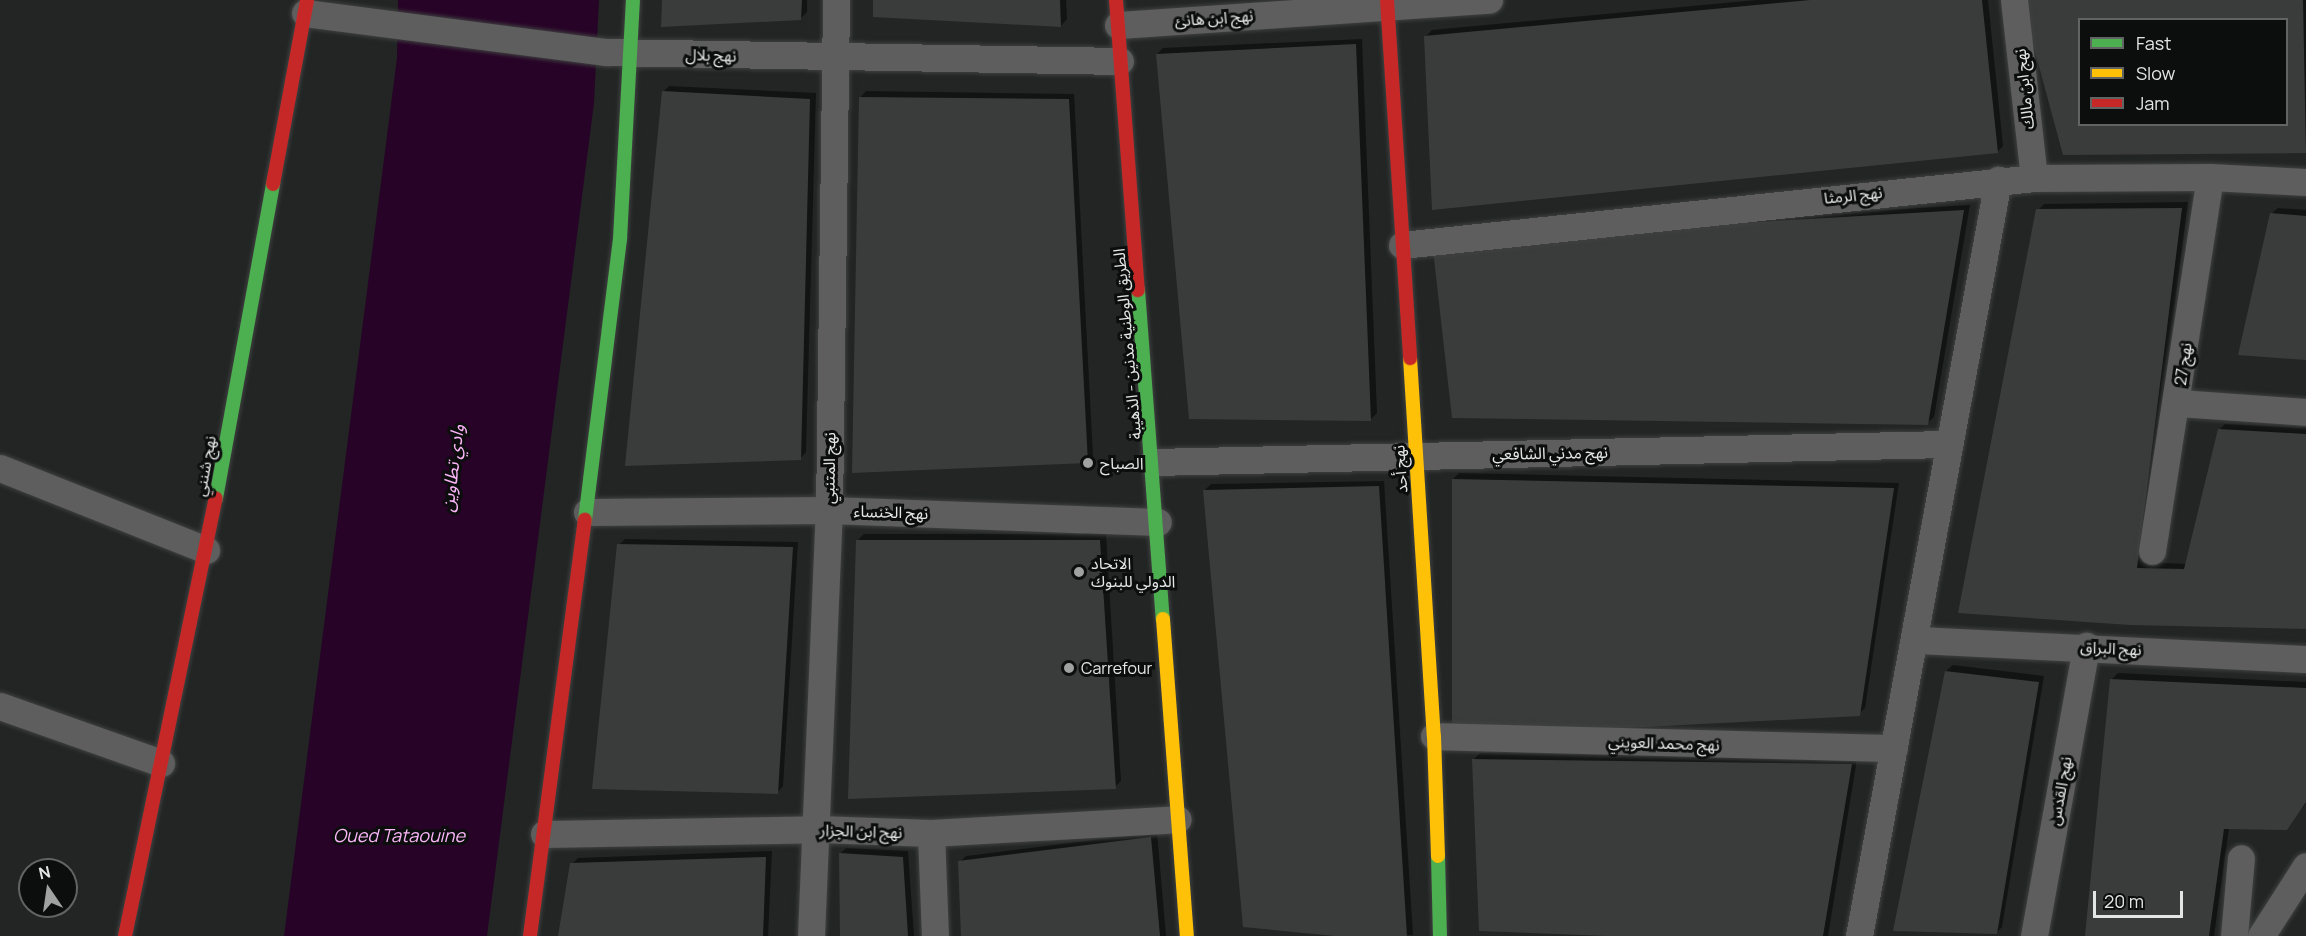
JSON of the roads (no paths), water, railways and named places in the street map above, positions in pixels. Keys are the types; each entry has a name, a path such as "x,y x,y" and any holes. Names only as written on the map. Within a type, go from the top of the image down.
{"street":[{"path":"530,936 587,512 620,240 618,52 633,0"},
{"name":"نهج المتنبي","path":"811,936 819,829 829,510 836,0"},
{"name":"نهج ابن هانئ","path":"1117,12 1489,0"},
{"name":"نهج ابن مالك","path":"2014,0 2034,177"},
{"name":"نهج أحد","path":"1387,4 1434,736 1440,936"},
{"name":"نهج بلال","path":"306,6 390,26 618,52 835,59 1120,61"},
{"name":"نهج شنني","path":"125,936 206,549 306,6"},
{"name":"الطريق الوطنية مدنين - الذهيبة","path":"1117,12 1158,522 1187,936"},
{"name":"نهج الرمثا","path":"1402,244 2034,177 2210,177 2306,182"},
{"name":"نهج 27","path":"2152,551 2178,403 2210,177"},
{"path":"1860,936 1916,640 1947,444 1998,180"},
{"path":"2178,403 2306,412"},
{"name":"نهج مدني الشافعي","path":"1153,462 1947,444"},
{"path":"0,468 206,549"},
{"name":"نهج الخنساء","path":"587,512 829,510 1158,522"},
{"name":"نهج البراق","path":"1916,640 2085,646 2306,659"},
{"name":"نهج القدس","path":"2034,936 2085,646"},
{"path":"0,706 161,763"},
{"name":"نهج محمد العويني","path":"1434,736 1894,748"},
{"name":"نهج ابن الجزار","path":"544,834 819,829 931,833 1178,819"},
{"path":"931,833 935,936"},
{"path":"2234,936 2241,858"},
{"path":"2261,936 2306,866"}],"water":[{"name":"Oued Tataouine","path":"398,0 599,0 594,103 487,936 284,936 397,58"}],"place":[{"name":"الصباح","path":"1088,463"},
{"name":"الاتحاد الدولي للبنوك","path":"1079,572"},
{"name":"Carrefour","path":"1069,668"}],"water label":[{"name":"وادي تطاوين","path":"452,468"}]}
